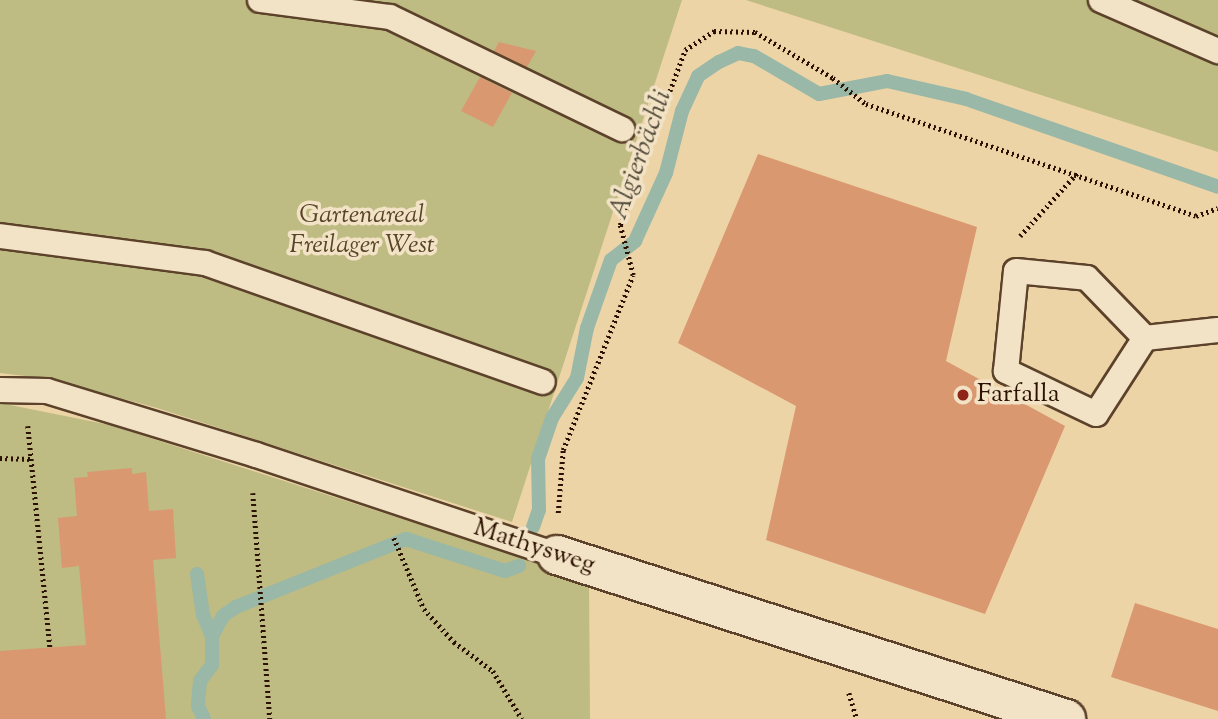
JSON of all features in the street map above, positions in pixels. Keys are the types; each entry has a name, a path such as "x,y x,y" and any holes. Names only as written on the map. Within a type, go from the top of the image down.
{"street":[{"name":"Mathysweg","path":"556,554 1066,719"}],"lane":[{"path":"260,0 390,17 622,129"},
{"path":"1101,0 1218,51"},
{"path":"0,236 205,263 543,382"},
{"path":"1016,271 1087,278 1145,338 1097,414 1006,371 1016,271"},
{"path":"1145,338 1218,330"},
{"name":"Mathysweg","path":"12,390 47,391 256,454 556,554"}],"path":[{"path":"657,126 685,50 713,31 755,32 833,78 866,104 1078,173 1196,216 1218,208"},
{"path":"556,554 563,450 633,275 622,231 648,151"},
{"path":"1016,271 1021,234 1078,173"},
{"path":"12,390 31,458 50,648"},
{"path":"256,454 253,498 270,719"},
{"path":"0,458 31,458"},
{"path":"401,554 424,609 454,642 493,671 522,719"}],"green space":[{"name":"Gartenareal Freilager West","path":"0,0 682,0 512,522 157,408 50,379 0,373"},
{"path":"746,0 1218,0 1218,152"},
{"path":"0,403 110,425 589,579 590,719 0,719"}],"building":[{"path":"499,42 536,51 527,67 494,51"},
{"path":"480,77 512,93 493,127 461,111"},
{"path":"758,154 977,227 946,361 1065,426 985,614 766,540 796,406 678,343"},
{"path":"132,468 132,474 146,472 149,511 173,509 176,558 153,560 166,719 0,719 0,651 86,645 79,566 62,568 58,518 77,516 74,478 88,477 87,472"},
{"path":"1135,603 1218,629 1218,711 1111,677"}],"waterway":[{"name":"Algierbächli","path":"533,527 539,510 538,459 552,418 577,378 587,328 611,260 635,241 666,173 682,111 698,76 719,62 738,53 754,56 819,94 887,81 966,99 1218,187"},
{"name":"Algierbächli","path":"212,636 223,616 236,607 406,539 505,571 519,566"},
{"path":"197,574 203,615 212,636 212,665 200,681 198,706 204,719"}],"place":[{"name":"Farfalla","path":"963,395"}]}
